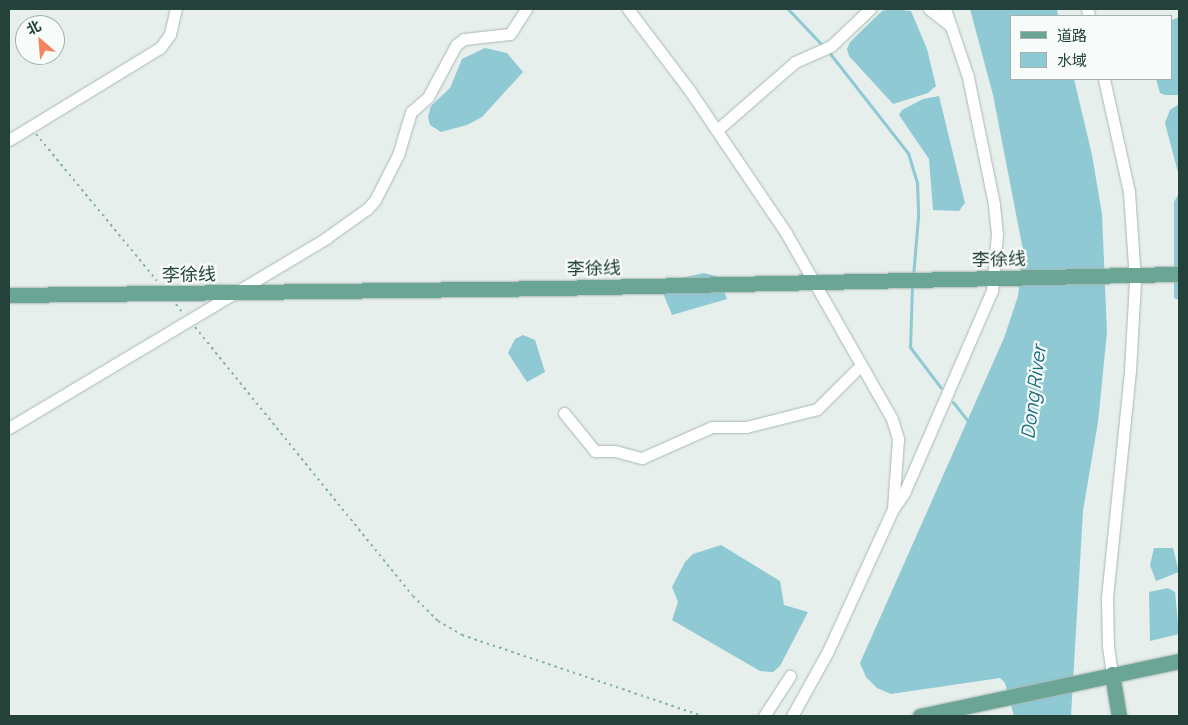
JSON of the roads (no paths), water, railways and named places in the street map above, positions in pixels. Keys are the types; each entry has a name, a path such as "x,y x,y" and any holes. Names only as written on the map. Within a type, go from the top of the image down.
{"main road":[{"name":"李徐线","path":"9,295 555,288 1179,274"},
{"path":"920,716 1109,675 1179,662"},
{"path":"1109,675 1118,716"}],"street":[{"path":"9,140 160,48 170,34 176,9"},
{"path":"9,428 326,238 372,205 398,155 411,112 428,97 456,45 464,39 510,34 526,9"},
{"path":"628,9 717,130 786,234 892,419 898,438 893,509"},
{"path":"717,130 795,62 831,46 870,9"},
{"path":"929,9 952,26"},
{"path":"792,716 828,652 893,509 904,493 992,291 996,265 997,234 994,204 968,78 945,9"},
{"path":"1104,80 1129,192 1135,281 1130,371 1107,598 1109,675"},
{"path":"564,413 595,451 615,451 642,458 712,427 746,427 818,409 861,365"},
{"path":"764,716 790,676"}],"water":[{"path":"890,9 911,11 927,49 936,86 928,93 893,104 849,56 847,49 850,42 882,11"},
{"name":"Dong River","path":"970,9 1057,9 1058,15 1010,15 1010,80 1074,80 1092,155 1102,214 1107,332 1098,422 1083,511 1071,716 1014,716 1005,683 1000,678 891,694 877,688 866,677 860,663 1004,338 1018,296 1023,250 993,95"},
{"path":"1179,17 1179,95 1165,95 1160,93 1156,80 1173,80 1173,20"},
{"path":"485,48 507,53 523,72 482,117 467,125 441,132 430,125 428,117 431,106 450,88 462,59"},
{"path":"939,96 965,203 959,211 933,210 929,159 899,115 902,110 923,99"},
{"path":"1179,104 1179,176 1165,123 1170,110"},
{"path":"1179,193 1179,300 1174,298 1174,202"},
{"path":"704,273 719,277 727,299 672,315 663,293 672,280"},
{"path":"523,335 535,340 545,372 527,382 508,353 515,339"},
{"path":"721,545 780,581 784,605 808,612 780,666 773,672 760,671 672,620 678,602 672,587 685,562 693,554"},
{"path":"1154,548 1173,548 1179,572 1156,581 1150,565"},
{"path":"1168,588 1175,592 1179,634 1150,641 1149,592"}],"waterway":[{"path":"788,9 824,47"},
{"path":"828,51 908,153 917,182 918,217 913,276"},
{"path":"912,285 910,347 941,388"},
{"path":"953,402 968,421"}]}
